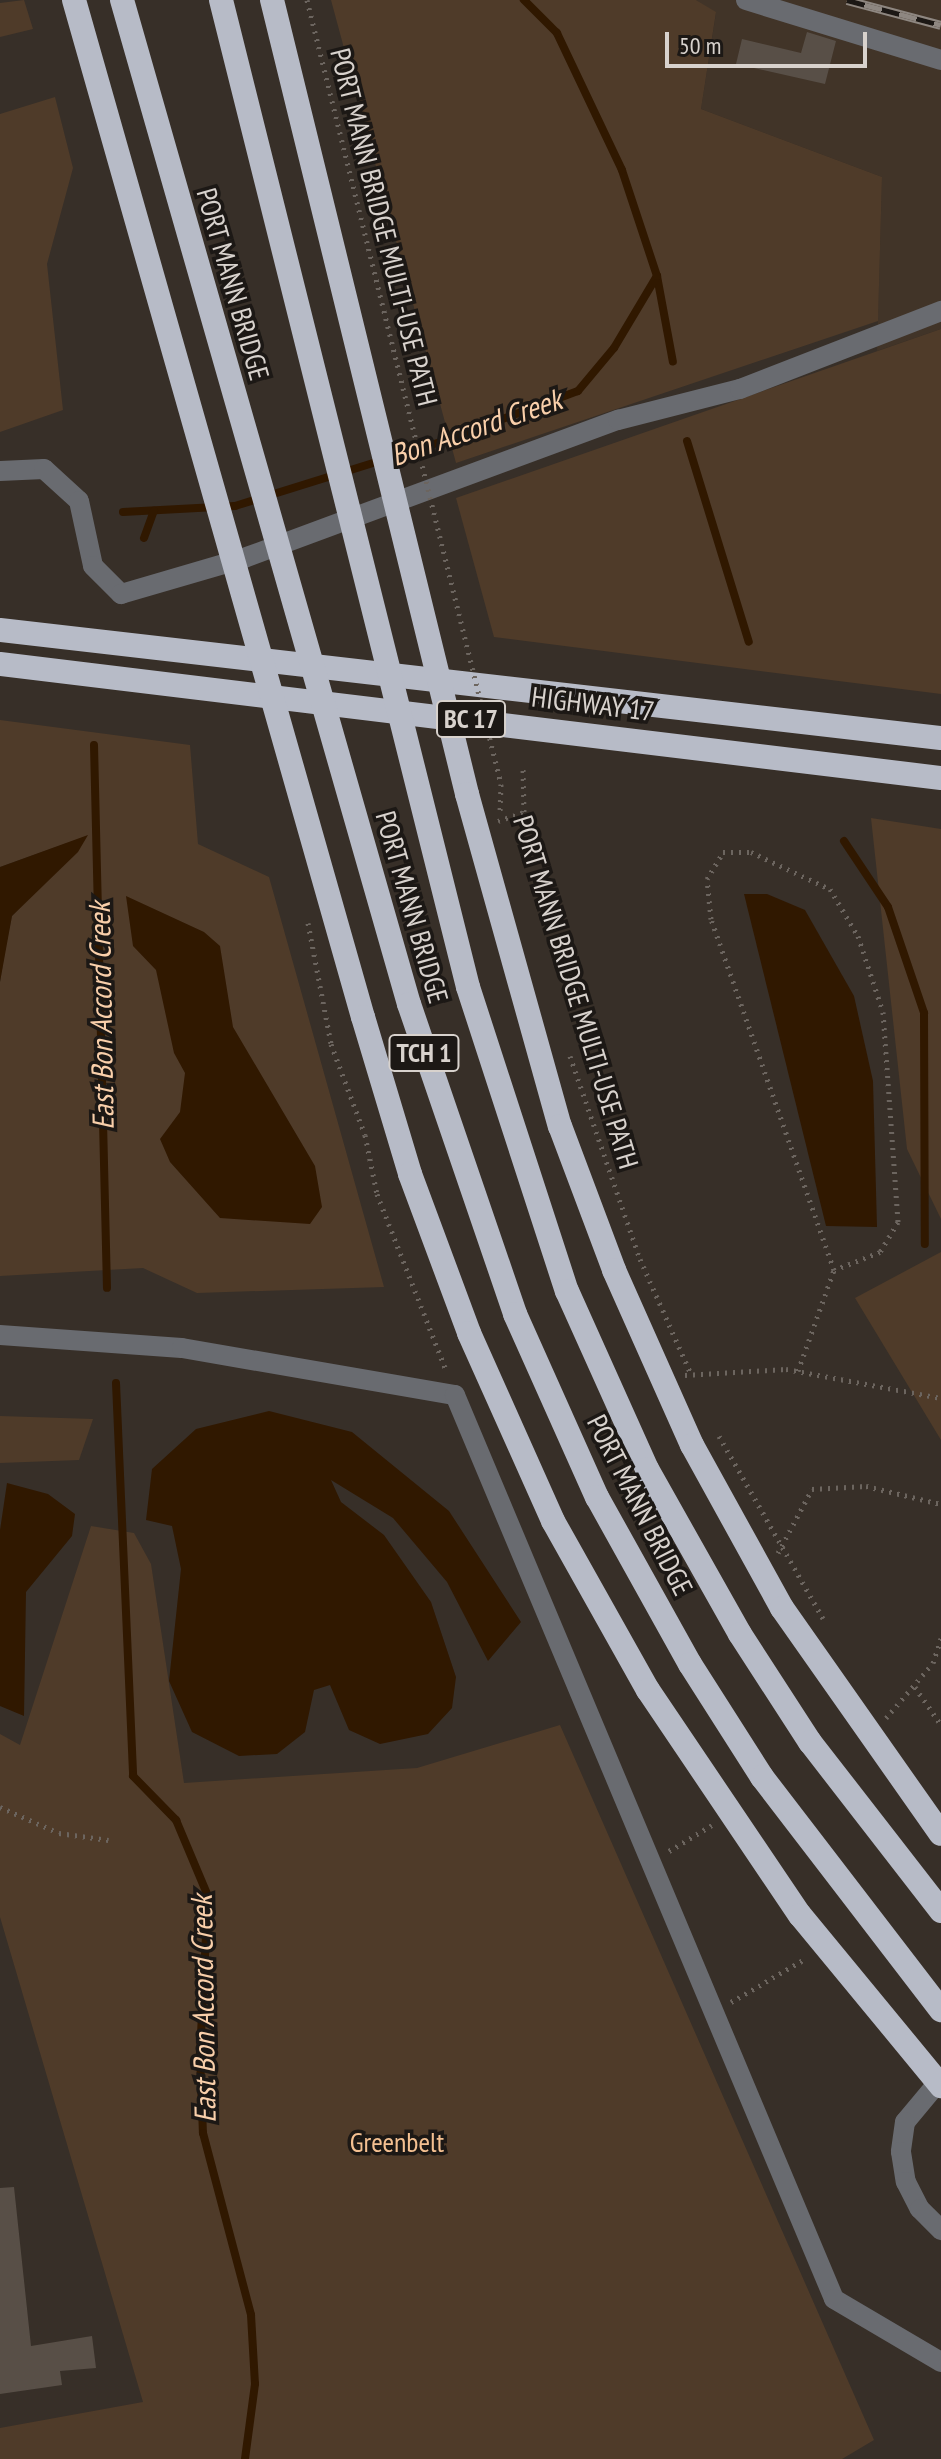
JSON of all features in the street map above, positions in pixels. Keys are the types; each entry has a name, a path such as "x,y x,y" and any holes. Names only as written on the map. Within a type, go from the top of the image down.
{"highway":[{"path":"74,0 371,1046 469,1333 553,1521 648,1690 800,1915 941,2086"},
{"name":"PORT MANN BRIDGE","path":"122,0 414,1018 515,1314 597,1497 690,1664 796,1824 941,2010"},
{"name":"PORT MANN BRIDGE","path":"221,0 468,987 567,1291 647,1469 740,1634 810,1742 941,1911"},
{"path":"272,0 471,809 560,1126 614,1270 692,1445 782,1608 941,1834"},
{"name":"HIGHWAY 17","path":"0,630 941,738"},
{"name":"HIGHWAY 17","path":"0,664 941,778"}],"lane":[{"path":"746,0 941,60"},
{"path":"0,471 44,469 79,501 93,566 121,594 244,558 618,420 740,389 941,311"},
{"path":"0,1335 182,1348 455,1395 834,2299 941,2362"},
{"path":"941,2079 905,2122 901,2152 906,2182 920,2209 941,2230"}],"path":[{"name":"PORT MANN BRIDGE MULTI-USE PATH","path":"307,0 501,784 504,832"},
{"path":"798,1371 834,1270 711,919 707,879 723,852 751,852 830,889 858,936 883,1012 898,1222 880,1252 834,1270"},
{"name":"PORT MANN BRIDGE MULTI-USE PATH","path":"565,1041 640,1259 697,1388"},
{"path":"679,1376 798,1371 941,1398"},
{"path":"717,1431 832,1631"},
{"path":"911,1498 941,1504"},
{"path":"915,1687 941,1725"},
{"path":"882,1708 890,1720"},
{"path":"0,1807 59,1833 109,1840"}],"shaded area":[{"path":"696,0 941,0 941,329 877,351 882,177 701,109 716,13"},
{"path":"88,835 78,852 12,916 0,982 0,867"},
{"path":"744,894 767,894 805,910 854,996 873,1081 877,1227 826,1226"},
{"path":"126,896 204,932 220,946 233,1027 315,1166 322,1207 310,1224 220,1218 170,1162 160,1139 180,1112 185,1073 174,1053 156,970 133,946"},
{"path":"269,1411 352,1432 449,1511 521,1622 488,1661 447,1582 393,1518 331,1480 341,1502 384,1535 431,1602 456,1677 452,1708 428,1734 380,1744 349,1730 330,1685 314,1690 305,1732 277,1754 239,1756 192,1732 169,1681 181,1569 172,1526 146,1520 152,1469 196,1429"},
{"path":"7,1483 48,1494 75,1514 72,1536 26,1592 24,1716 0,1706 0,1530"}],"green space":[{"path":"24,0 33,29 0,37 0,3"},
{"path":"331,0 696,0 716,12 701,109 882,177 878,321 456,463"},
{"path":"55,97 73,168 47,264 63,410 0,432 0,114"},
{"path":"941,329 941,694 494,637 456,498"},
{"path":"0,720 190,745 198,844 269,877 384,1287 197,1293 143,1268 0,1276 0,982 6,945 12,916 87,836 0,867"},
{"path":"871,818 941,829 941,1219 907,1149"},
{"path":"941,1252 941,1440 855,1298"},
{"path":"0,1416 93,1419 79,1460 0,1463"},
{"name":"Greenbelt","path":"91,1526 134,1533 151,1564 184,1783 417,1768 560,1725 874,2440 842,2459 0,2459 0,2428 143,2402 0,1917 0,1734 20,1745"}],"building":[{"path":"807,32 836,41 825,84 736,64 742,39 801,53"},
{"path":"14,2187 31,2346 92,2336 96,2368 60,2371 62,2385 0,2394 0,2188"}],"waterway":[{"name":"Bon Accord Creek","path":"123,512 235,506 441,442 578,391 614,348 657,276 622,170 557,33 524,0"},
{"path":"657,276 673,362"},
{"path":"687,441 749,642"},
{"name":"East Bon Accord Creek","path":"144,538 154,511"},
{"name":"East Bon Accord Creek","path":"94,745 107,1288"},
{"path":"844,841 888,907 924,1013 925,1244"},
{"name":"East Bon Accord Creek","path":"116,1383 133,1776 176,1820 208,1896 200,2053 203,2133 251,2315 255,2384 245,2459"}],"railway":[{"path":"847,0 941,25"}]}
